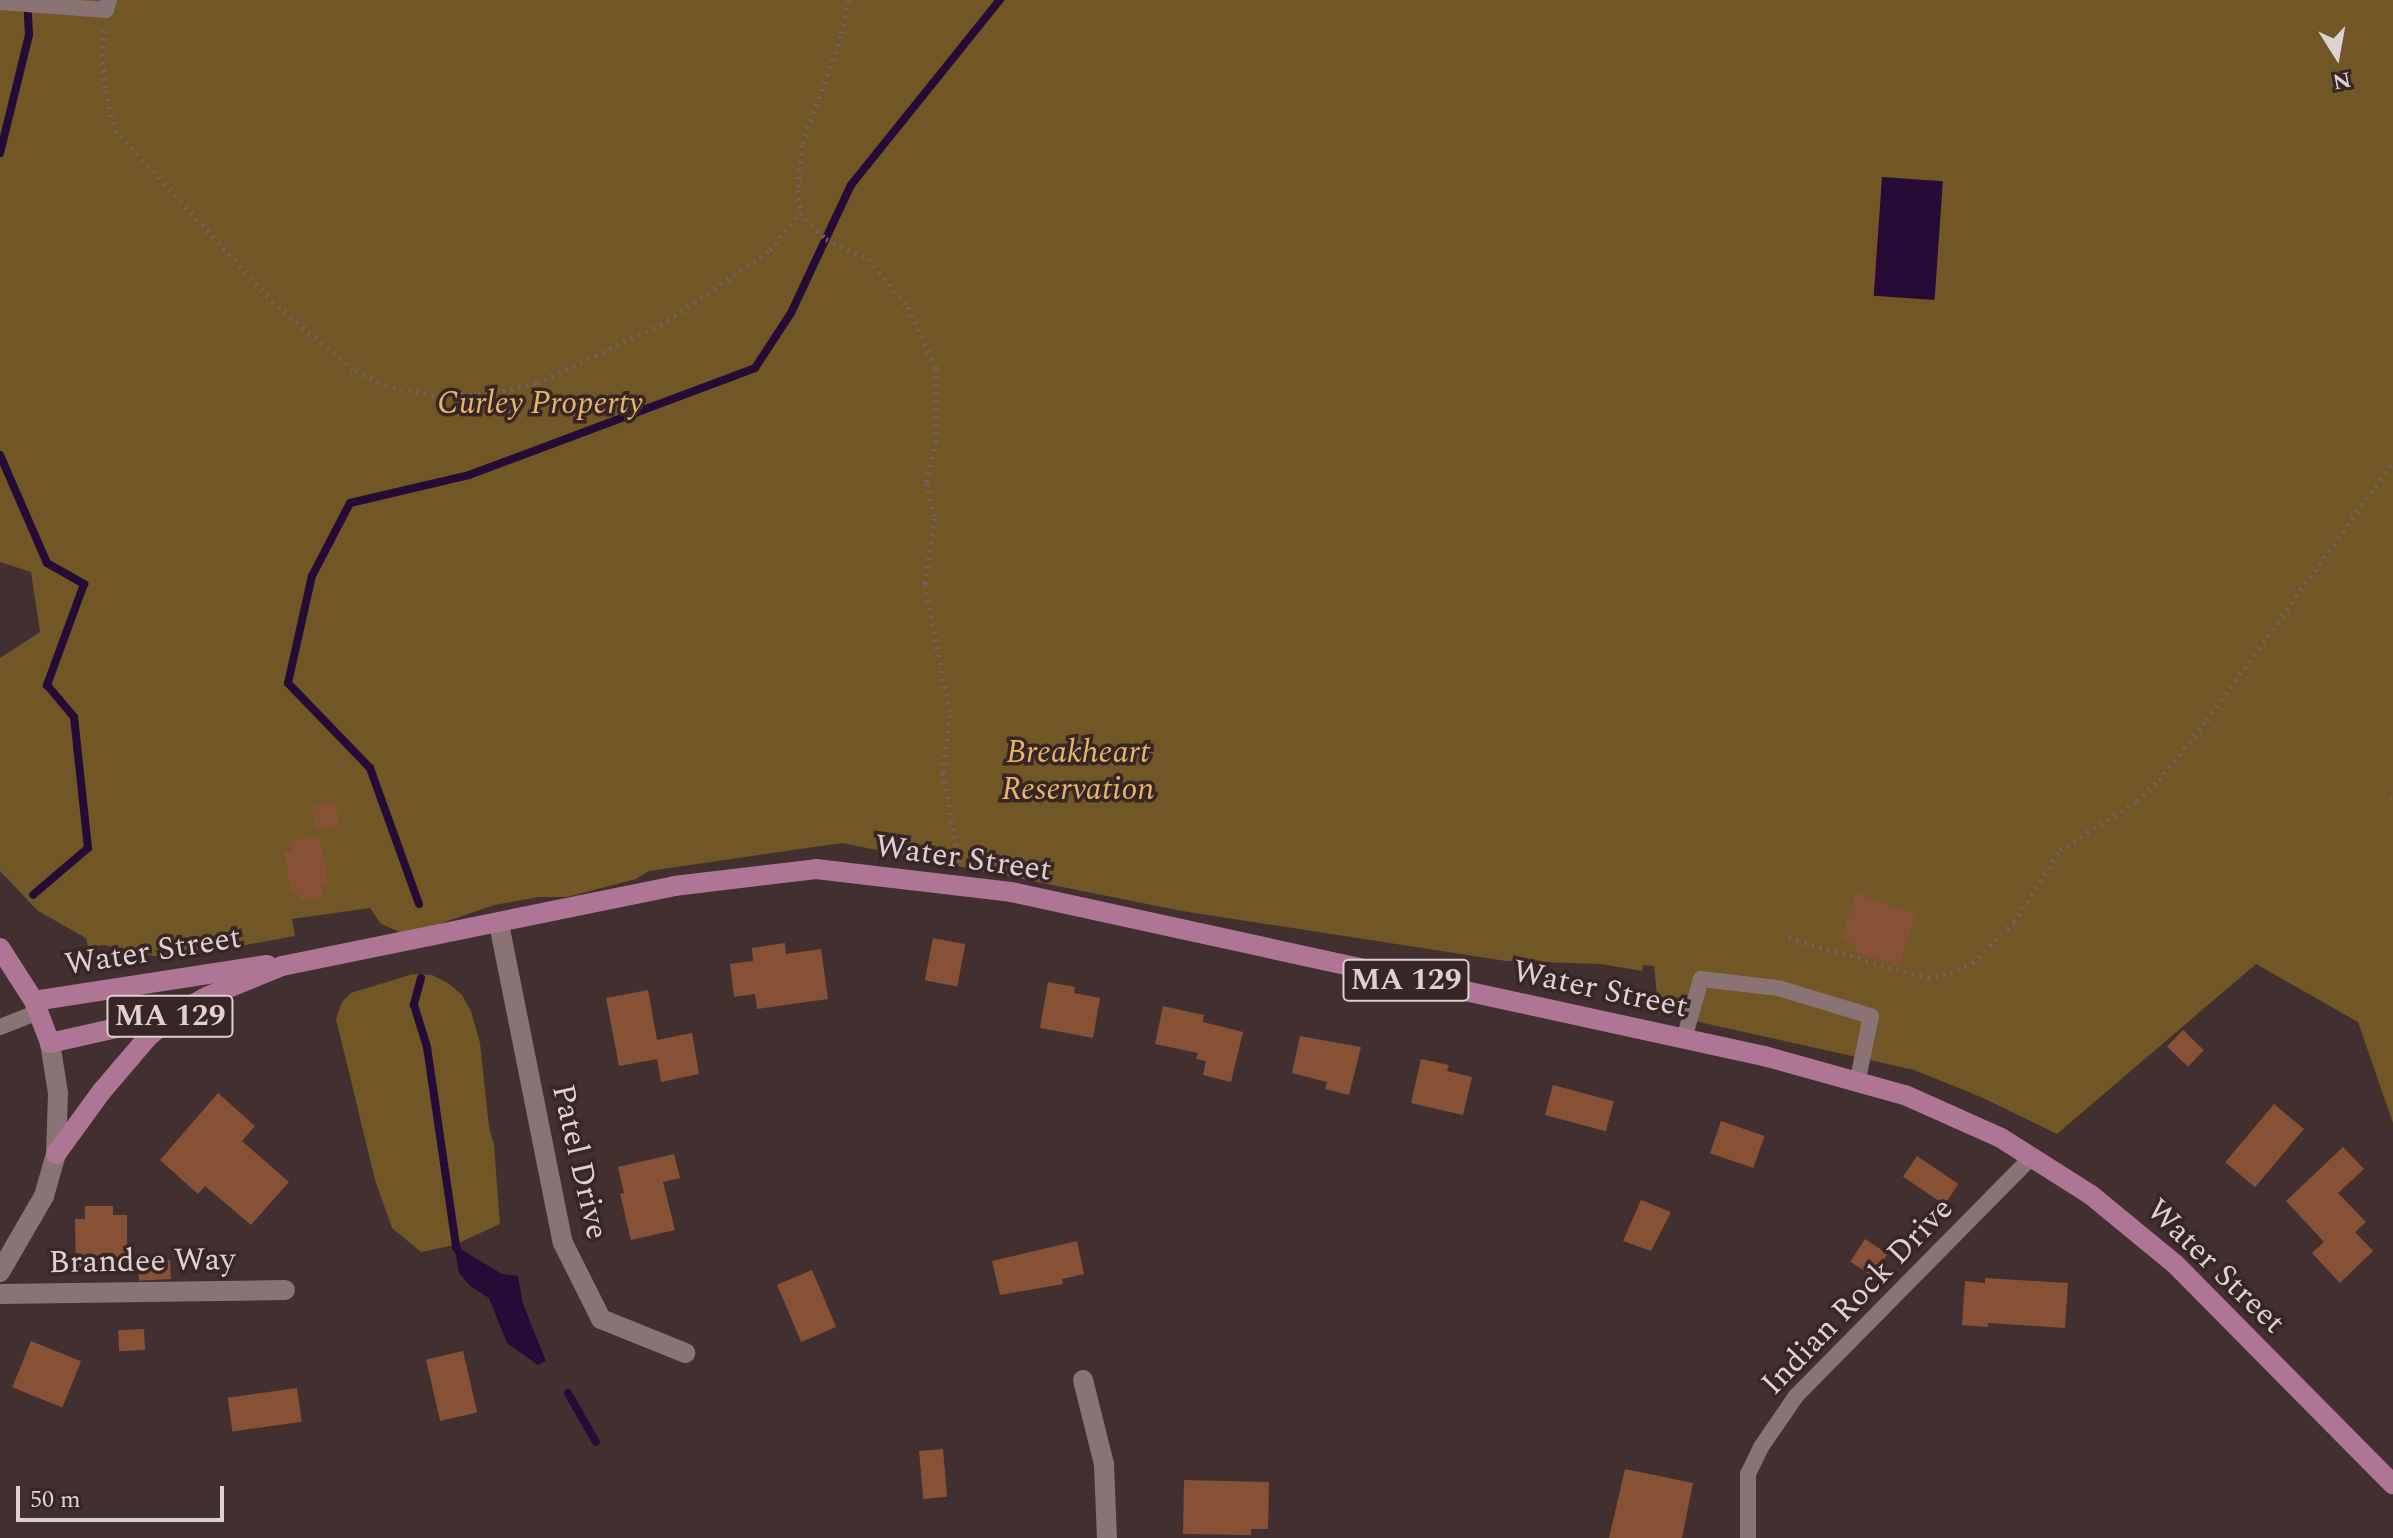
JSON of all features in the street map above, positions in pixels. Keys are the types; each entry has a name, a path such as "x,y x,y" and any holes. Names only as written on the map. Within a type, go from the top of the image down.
{"main road":[{"name":"Water Street","path":"50,1043 174,1015 206,997 282,966 674,886 816,869 1011,892 1858,1079 1939,1109 2033,1156 2091,1195 2175,1264 2393,1484"},
{"path":"0,948 36,1006 50,1043"},
{"name":"Water Street","path":"36,1006 259,965 282,966"},
{"path":"56,1154 130,1059 174,1015"}],"street":[{"name":"Patel Drive","path":"499,924 563,1243 601,1319 685,1353"},
{"path":"2,1266 44,1196 56,1154 58,1093 50,1043"},
{"name":"Brandee Way","path":"0,1294 285,1290"},
{"path":"1083,1380 1104,1464 1107,1538"}],"lane":[{"path":"7,4 108,5"},
{"path":"1684,1039 1701,979 1778,988 1871,1016 1858,1079"},
{"path":"0,1027 36,1006"},
{"name":"Indian Rock Drive","path":"1748,1538 1748,1474 1761,1447 1796,1396 2033,1156"}],"path":[{"path":"849,0 841,36 802,145 798,190 800,213 826,239 869,259 908,307 936,368 936,441 926,483 935,518 925,584 950,715 943,773 963,887"},
{"path":"108,5 102,54 115,130 272,301 355,371 385,385 438,396 487,394 537,383 661,325 770,250 800,213"},
{"path":"1789,938 1928,978 1973,963 2014,922 2060,850 2137,801 2159,780 2207,720 2393,462"}],"green space":[{"name":"Curley Property","path":"0,0 2393,0 2393,1123 2358,1022 2256,964 2057,1134 1981,1097 1914,1070 1659,1013 1654,966 1643,965 1642,971 1601,964 1506,961 1182,911 842,843 649,871 636,879 567,897 539,897 494,905 407,935 381,924 370,908 292,919 295,936 190,955 154,956 104,945 88,947 86,938 38,911 0,871 0,658 40,632 31,572 0,562"},
{"path":"413,974 432,975 448,983 462,995 471,1011 480,1043 489,1127 494,1145 500,1224 454,1245 421,1252 392,1228 375,1180 336,1019 342,1002 351,993"}],"shaded area":[{"path":"1882,177 1943,181 1935,300 1874,296"},
{"path":"454,1245 502,1274 518,1276 523,1304 546,1361 538,1365 507,1343 489,1298 470,1286 459,1273"}],"building":[{"path":"335,801 340,826 316,830 311,806"},
{"path":"319,836 329,886 322,887 324,896 300,901 298,893 292,895 284,853 292,851 290,842"},
{"path":"1856,893 1916,914 1899,966 1855,952 1857,945 1841,939"},
{"path":"933,938 965,944 957,987 925,980"},
{"path":"785,943 786,954 821,949 828,999 757,1009 755,994 734,997 730,964 753,961 752,948"},
{"path":"1048,982 1075,987 1074,993 1100,998 1093,1038 1040,1028"},
{"path":"648,990 657,1040 692,1033 699,1074 661,1082 657,1059 619,1066 606,998"},
{"path":"1163,1006 1204,1015 1203,1022 1243,1032 1231,1082 1203,1075 1206,1061 1196,1059 1198,1053 1155,1044"},
{"path":"2183,1030 2204,1050 2188,1067 2167,1047"},
{"path":"1300,1036 1361,1047 1349,1095 1325,1089 1327,1082 1292,1073"},
{"path":"1421,1059 1449,1065 1447,1071 1472,1077 1463,1115 1411,1103"},
{"path":"1553,1085 1614,1101 1606,1131 1545,1115"},
{"path":"218,1093 255,1126 242,1141 289,1182 251,1225 205,1186 198,1194 160,1160"},
{"path":"2274,1104 2304,1129 2255,1187 2225,1162"},
{"path":"1721,1121 1764,1136 1753,1168 1710,1153"},
{"path":"2343,1147 2364,1169 2338,1193 2366,1222 2355,1232 2373,1251 2340,1283 2312,1253 2324,1242 2286,1201"},
{"path":"674,1154 680,1178 663,1182 675,1230 631,1240 620,1194 624,1193 618,1167"},
{"path":"1917,1156 1958,1184 1944,1205 1903,1177"},
{"path":"1641,1200 1671,1212 1651,1251 1623,1241"},
{"path":"85,1206 113,1206 113,1215 127,1215 127,1250 120,1266 76,1267 75,1219 85,1219"},
{"path":"1865,1239 1888,1254 1873,1276 1850,1262"},
{"path":"1077,1241 1084,1274 1062,1279 1063,1284 1000,1295 992,1261"},
{"path":"170,1260 171,1279 139,1281 138,1262"},
{"path":"812,1270 836,1327 801,1342 777,1285"},
{"path":"1985,1278 2068,1283 2065,1328 1988,1323 1988,1327 1962,1325 1965,1281 1985,1283"},
{"path":"144,1329 145,1350 119,1351 118,1330"},
{"path":"31,1341 81,1361 62,1408 12,1387"},
{"path":"463,1351 477,1412 440,1421 426,1360"},
{"path":"297,1388 302,1422 232,1431 228,1398"},
{"path":"943,1449 947,1497 923,1499 919,1451"},
{"path":"1625,1469 1693,1483 1682,1538 1609,1538"},
{"path":"1184,1480 1269,1482 1268,1529 1251,1529 1251,1535 1183,1534"}],"waterway":[{"path":"419,904 370,768 288,683 312,576 350,503 469,475 755,368 791,313 851,185 1000,0"},
{"path":"0,153 29,35 27,1"},
{"path":"0,455 47,563 84,584 47,685 74,717 88,848 33,895"},
{"path":"421,978 414,1005 427,1047 456,1247 461,1255"},
{"path":"568,1393 596,1442"}],"park label":[{"name":"Breakheart Reservation","path":"1078,772"}]}
